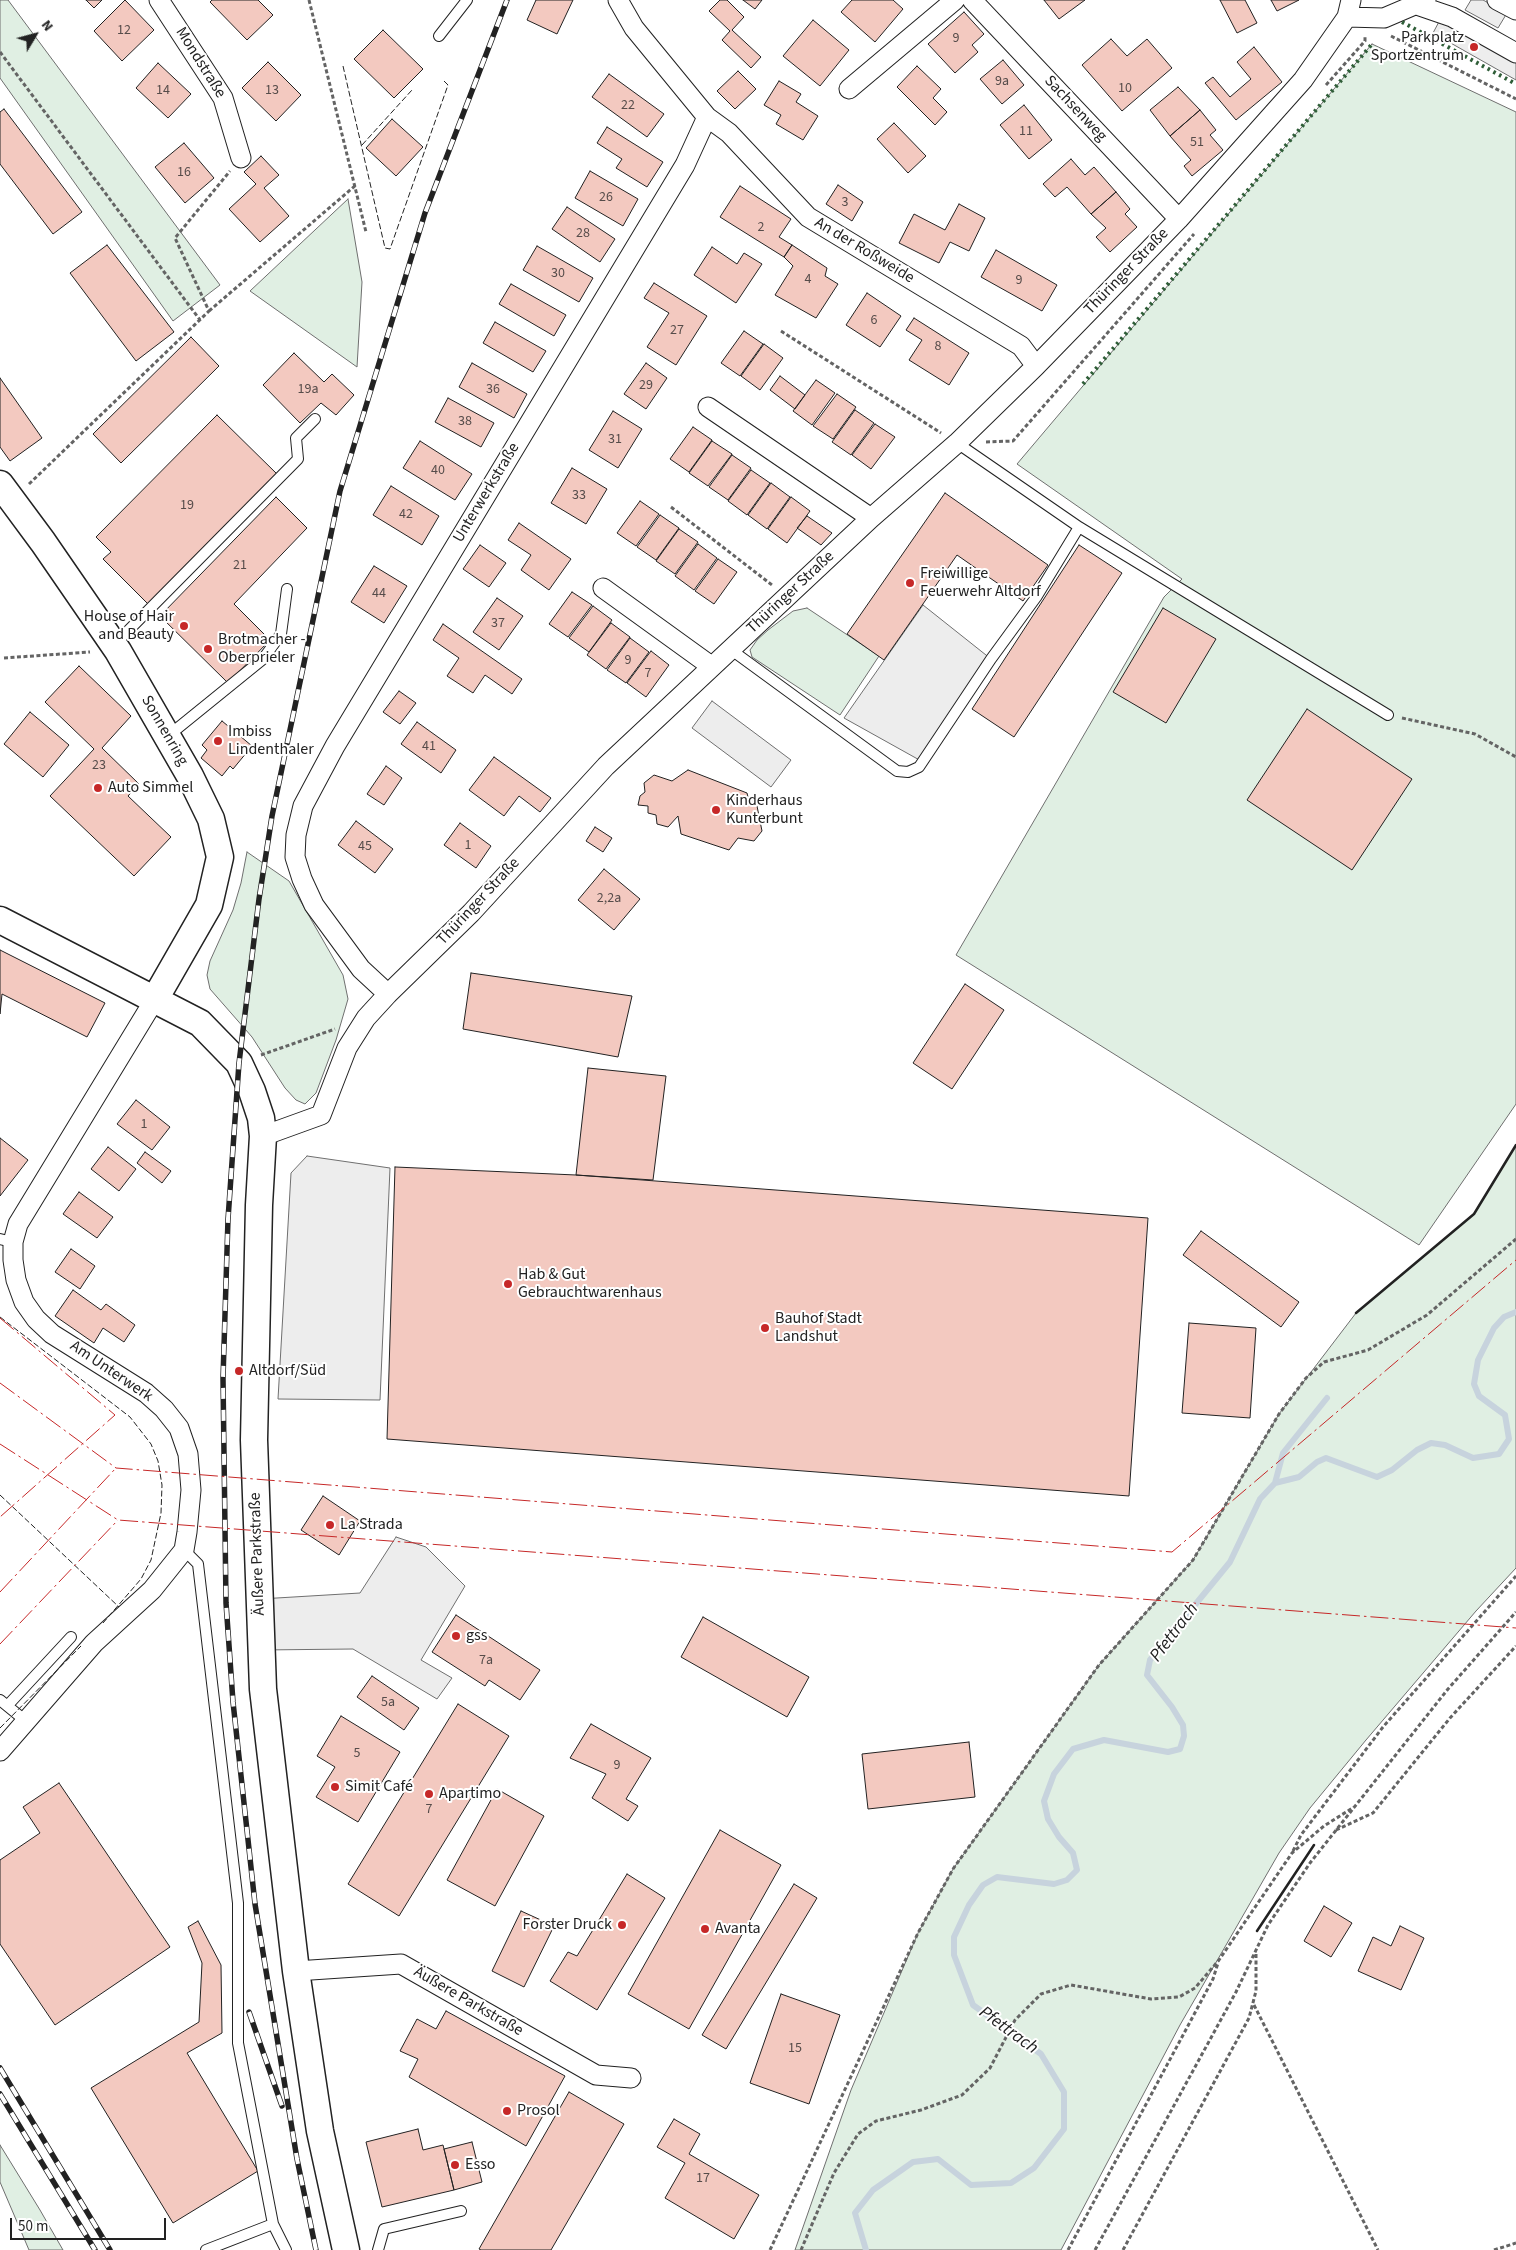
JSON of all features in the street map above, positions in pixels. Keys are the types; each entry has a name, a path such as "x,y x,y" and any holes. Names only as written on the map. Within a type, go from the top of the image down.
{"street":[{"name":"Mondstraße","path":"159,0 223,98 241,158"},
{"path":"618,0 634,28 706,117"},
{"path":"849,89 955,0"},
{"name":"Sachsenweg","path":"972,0 1179,219"},
{"path":"1497,0 1516,10"},
{"path":"1349,8 1366,18 1384,18 1422,2 1516,53"},
{"name":"Thüringer Straße","path":"263,1136 321,1115 347,1048 366,1018 388,994 470,913 606,766 871,518 957,443 1036,366 1179,219 1303,80 1349,8"},
{"name":"An der Roßweide","path":"706,117 729,134 808,216 1021,346 1036,366"},
{"name":"Unterwerkstraße","path":"388,994 361,969 314,905 302,878 295,850 296,835 303,806 335,746 685,165 706,117"},
{"path":"708,408 871,518"},
{"name":"Sonnenring","path":"6,492 116,648 167,736 211,819 220,856 209,905 155,999"},
{"path":"603,588 711,666"},
{"path":"0,920 200,1023 239,1063 252,1091 261,1118 263,1136"},
{"name":"Am Unterwerk","path":"155,999 18,1224 6,1240 16,1280 24,1302 36,1319 52,1334 146,1393 179,1428 188,1454 191,1490 184,1550"},
{"name":"Äußere Parkstraße","path":"263,1136 259,1205 254,1440 263,1689 296,1970 320,2131 346,2250"},
{"path":"0,1751 94,1643 152,1590 184,1550"},
{"name":"Äußere Parkstraße","path":"296,1970 401,1964 596,2075 631,2078"}],"lane":[{"path":"440,36 468,0"},
{"path":"116,648 298,459 296,438 315,418"},
{"path":"957,443 1079,527 1388,715"},
{"path":"730,649 897,770 908,772 919,767 991,659 1037,596 1079,527"},
{"path":"167,736 263,659 281,634 286,589"},
{"path":"184,1550 198,1564 238,1903 238,2043 273,2224 286,2250"},
{"path":"27,1722 4,1702 71,1637"},
{"path":"378,2250 384,2229 461,2211"},
{"path":"206,2250 273,2224"}],"path":[{"path":"309,0 356,185 366,232"},
{"path":"1366,18 1383,32 1516,99"},
{"path":"0,52 200,320"},
{"path":"209,311 175,238 241,158"},
{"path":"6,492 209,311 356,185"},
{"path":"780,331 957,443"},
{"path":"671,507 788,597"},
{"path":"4,658 116,648"},
{"path":"1388,715 1475,734 1516,757"},
{"path":"239,1063 366,1018"},
{"path":"770,2250 918,1933 954,1869 1099,1665 1193,1560 1279,1414 1306,1378 1324,1362 1368,1350 1427,1315 1516,1239"},
{"path":"801,2250 834,2173 858,2134 876,2121 921,2110 962,2095 990,2068 1015,2020 1041,1994 1071,1986 1151,1999 1179,1997 1195,1988 1219,1960 1292,1853 1301,1835 1368,1746 1516,1576"},
{"path":"1095,2250 1256,1952 1268,1925 1310,1863 1448,1688 1516,1612"},
{"path":"1336,1830 1373,1813 1450,1718 1516,1646"},
{"path":"1292,1853 1324,1826 1354,1807"},
{"path":"1123,2250 1249,2018 1254,2005 1256,1952"},
{"path":"1068,2250 1213,1978 1219,1960"},
{"path":"1254,2005 1378,2250"},
{"path":"1494,2250 1516,2243"}],"green space":[{"path":"0,0 8,0 220,285 173,321 0,78"},
{"path":"1372,44 1516,112 1516,1104 1419,1245 956,955 1164,597 1182,579 1017,464"},
{"path":"348,199 362,282 357,367 250,291"},
{"path":"807,608 879,656 840,715 752,657 750,650 768,630 793,611"},
{"path":"247,852 289,881 343,975 348,999 336,1040 316,1093 305,1104 296,1100 285,1088 252,1037 210,989 207,975 210,961 233,910"},
{"path":"1516,1145 1516,1568 1476,1611 1366,1740 1310,1808 1279,1853 1180,2025 1061,2250 795,2250 851,2090 918,1933 953,1869 1099,1665 1193,1560 1279,1414 1356,1313 1474,1214"},
{"path":"0,2145 63,2250 29,2250 0,2182"}],"shaded area":[{"path":"1471,0 1483,0 1507,13 1498,28 1465,10"},
{"name":"Parkplatz Sportzentrum","path":"1441,18 1516,60 1516,80 1433,33"},
{"path":"923,605 991,659 923,762 844,718"},
{"path":"712,701 791,760 771,787 692,728"},
{"path":"307,1156 390,1168 380,1400 278,1399 291,1173"},
{"path":"396,1537 426,1547 465,1586 421,1660 452,1678 437,1699 353,1649 261,1650 260,1599 360,1593"}],"building":[{"path":"86,0 102,0 94,8"},
{"path":"125,0 154,30 122,61 94,31"},
{"path":"212,0 258,0 273,15 247,40 210,2"},
{"path":"536,0 573,0 557,34 527,20"},
{"path":"720,0 727,0 744,17 732,30 761,57 751,68 722,40 730,31 709,11"},
{"path":"743,0 762,0 755,9"},
{"path":"852,0 893,0 903,9 875,42 841,12"},
{"path":"1044,0 1085,0 1059,19"},
{"path":"1220,0 1245,0 1257,23 1237,33"},
{"path":"1271,0 1299,0 1277,11"},
{"path":"964,12 984,34 972,45 978,52 955,73 928,44"},
{"path":"813,20 849,50 820,86 783,56"},
{"path":"383,30 423,69 394,98 354,59"},
{"path":"1111,39 1127,56 1147,39 1172,68 1122,111 1082,65"},
{"path":"1254,47 1282,82 1236,120 1205,83 1213,77 1230,97 1251,79 1237,62"},
{"path":"1003,60 1024,85 1002,104 980,79"},
{"path":"268,62 301,95 276,121 242,88"},
{"path":"158,63 191,94 168,118 136,88"},
{"path":"917,66 941,89 933,98 947,112 935,125 897,87"},
{"path":"738,71 756,89 735,109 717,91"},
{"path":"609,74 664,114 647,137 592,97"},
{"path":"779,81 801,94 796,102 818,116 803,140 776,124 781,115 764,105"},
{"path":"1178,87 1200,110 1170,136 1150,110"},
{"path":"1024,105 1052,140 1029,159 1000,125"},
{"path":"4,109 82,212 53,234 0,164 0,112"},
{"path":"1200,110 1216,130 1210,135 1223,150 1192,176 1184,166 1191,160 1170,136"},
{"path":"392,119 423,147 396,176 366,148"},
{"path":"894,123 926,156 908,173 877,139"},
{"path":"607,127 663,162 647,187 616,168 622,159 597,143"},
{"path":"184,143 214,178 185,203 155,167"},
{"path":"261,156 279,175 264,188 289,216 260,242 229,209 256,184 244,172"},
{"path":"1071,159 1085,175 1094,167 1116,192 1091,214 1067,187 1055,197 1043,184"},
{"path":"590,171 638,199 623,226 575,198"},
{"path":"838,185 863,202 852,221 826,204"},
{"path":"740,186 791,219 779,237 792,245 784,257 720,217"},
{"path":"1116,192 1130,209 1125,214 1137,227 1110,252 1096,237 1106,228 1091,214"},
{"path":"959,204 985,218 969,251 950,242 939,263 899,243 914,214 945,230"},
{"path":"567,207 615,239 600,262 552,229"},
{"path":"107,245 174,332 136,361 70,273"},
{"path":"792,245 827,268 825,276 838,284 816,318 775,295 793,266 784,257"},
{"path":"537,246 593,278 579,302 523,270"},
{"path":"712,247 737,264 744,253 762,264 736,303 694,275"},
{"path":"996,250 1057,285 1042,311 981,277"},
{"path":"654,283 707,316 676,365 647,347 669,313 644,298"},
{"path":"511,284 566,315 554,336 499,304"},
{"path":"867,293 901,316 880,347 846,325"},
{"path":"914,318 969,353 949,385 909,360 922,340 906,330"},
{"path":"495,322 546,351 533,372 483,343"},
{"path":"744,331 763,344 740,376 721,363"},
{"path":"191,337 219,366 121,463 93,434"},
{"path":"764,344 783,358 760,390 741,376"},
{"path":"294,353 324,382 332,374 354,395 336,415 321,403 300,423 263,385"},
{"path":"472,363 527,394 514,418 459,387"},
{"path":"646,363 667,378 646,409 624,394"},
{"path":"780,376 805,395 795,409 770,390"},
{"path":"0,378 42,438 10,461 0,447"},
{"path":"816,380 835,393 812,425 793,411"},
{"path":"837,394 856,407 833,439 813,426"},
{"path":"448,398 494,423 481,447 435,422"},
{"path":"855,410 874,423 851,455 832,442"},
{"path":"613,411 642,429 618,468 589,450"},
{"path":"217,415 278,475 150,606 103,559 111,552 96,537"},
{"path":"875,424 895,437 871,469 852,455"},
{"path":"693,427 712,440 689,472 670,459"},
{"path":"420,441 472,474 455,500 403,468"},
{"path":"712,441 732,454 708,486 689,473"},
{"path":"732,455 751,468 728,500 709,487"},
{"path":"572,468 607,489 586,524 551,503"},
{"path":"751,470 770,483 747,515 728,501"},
{"path":"771,483 790,497 767,529 748,515"},
{"path":"391,486 439,516 422,545 373,515"},
{"name":"Freiwillige Feuerwehr Altdorf","path":"945,493 1048,565 1023,601 957,555 884,660 847,634"},
{"path":"276,497 307,528 234,604 270,640 228,683 160,616"},
{"path":"791,497 810,511 787,543 768,529"},
{"path":"640,501 659,514 636,546 617,533"},
{"path":"660,515 679,528 656,560 637,547"},
{"path":"807,516 832,533 821,545 797,528"},
{"path":"519,523 571,559 549,590 521,570 531,555 508,540"},
{"path":"679,529 698,542 675,574 656,561"},
{"path":"698,544 717,558 694,590 675,576"},
{"path":"480,545 506,563 489,587 463,569"},
{"path":"1079,545 1122,573 1014,737 972,709"},
{"path":"718,559 737,572 714,604 695,591"},
{"path":"374,566 407,586 384,623 351,602"},
{"path":"572,592 592,605 568,637 549,624"},
{"path":"497,598 523,616 499,650 473,632"},
{"path":"593,606 612,620 589,652 569,638"},
{"path":"1163,608 1216,639 1166,723 1113,692"},
{"path":"611,623 630,637 606,669 587,655"},
{"path":"443,624 522,679 512,694 485,675 473,693 447,676 459,658 433,640"},
{"path":"630,638 649,652 626,683 607,670"},
{"path":"651,651 669,665 646,697 627,683"},
{"path":"79,666 131,716 102,748 139,784 128,796 171,837 134,876 50,796 94,749 45,702"},
{"path":"399,691 416,703 400,724 383,712"},
{"path":"1307,709 1412,779 1352,870 1247,800"},
{"path":"30,712 69,745 43,777 4,744"},
{"path":"222,721 252,746 233,769 230,766 222,776 201,758 207,750 202,745"},
{"path":"417,722 456,750 441,773 401,744"},
{"path":"494,757 551,798 540,812 519,796 504,816 469,790"},
{"path":"386,766 402,778 384,805 367,794"},
{"path":"688,770 747,793 749,801 756,801 762,831 754,841 738,838 729,850 681,834 678,816 668,827 657,824 656,815 648,813 648,806 638,805 640,796 645,792 644,783 654,775 672,781"},
{"path":"356,821 393,849 375,873 338,845"},
{"path":"460,823 491,846 476,868 444,845"},
{"path":"595,827 612,838 603,852 586,841"},
{"path":"604,869 640,899 614,930 578,900"},
{"path":"0,950 105,1003 87,1037 2,994 0,1014"},
{"path":"471,973 632,996 618,1057 463,1029"},
{"path":"965,984 1004,1010 952,1089 913,1063"},
{"path":"588,1068 666,1076 653,1180 576,1175"},
{"path":"136,1100 170,1127 152,1150 117,1124"},
{"path":"0,1138 28,1160 0,1196"},
{"path":"108,1147 136,1169 119,1191 91,1169"},
{"path":"145,1152 171,1171 162,1183 137,1163"},
{"name":"Bauhof Stadt Landshut","path":"395,1167 576,1175 1148,1218 1129,1496 387,1439"},
{"path":"79,1192 113,1217 97,1238 63,1214"},
{"path":"1201,1231 1299,1302 1281,1327 1183,1255"},
{"path":"71,1249 95,1266 80,1289 55,1272"},
{"path":"73,1290 101,1310 106,1304 135,1325 124,1342 103,1328 94,1343 55,1316"},
{"path":"1189,1323 1256,1328 1250,1418 1182,1413"},
{"name":"La Strada","path":"323,1496 360,1521 339,1555 301,1530"},
{"path":"456,1615 540,1670 520,1700 489,1680 485,1686 432,1652"},
{"path":"703,1617 809,1677 787,1717 681,1657"},
{"path":"372,1676 419,1708 404,1730 357,1697"},
{"path":"458,1704 509,1736 399,1916 348,1884"},
{"path":"341,1716 400,1752 358,1822 316,1797 335,1767 317,1756"},
{"path":"591,1724 651,1758 626,1799 638,1806 628,1821 592,1798 606,1774 570,1758"},
{"path":"969,1742 975,1797 868,1809 862,1754"},
{"path":"59,1783 170,1947 55,2025 0,1944 0,1860 40,1833 23,1807"},
{"path":"497,1789 544,1816 495,1906 447,1880"},
{"name":"Avanta","path":"720,1830 781,1865 689,2029 628,1994"},
{"name":"Forster Druck","path":"627,1874 665,1898 597,2010 550,1981 568,1952 577,1956"},
{"path":"794,1884 817,1898 726,2049 702,2035"},
{"path":"1324,1906 1352,1923 1331,1957 1304,1941"},
{"path":"521,1911 554,1926 524,1987 492,1971"},
{"path":"198,1921 221,1965 222,2033 187,2053 258,2171 173,2223 91,2088 199,2022 202,1963 188,1927"},
{"path":"1400,1926 1424,1938 1401,1990 1358,1971 1373,1937 1391,1946"},
{"path":"781,1994 840,2015 809,2104 750,2083"},
{"name":"Prosol","path":"446,2011 565,2076 526,2146 409,2077 418,2059 400,2051 417,2019 436,2029"},
{"path":"569,2092 624,2124 551,2250 479,2249"},
{"path":"674,2119 700,2134 689,2154 759,2195 734,2239 665,2198 685,2163 657,2147"},
{"path":"418,2129 423,2150 443,2145 454,2190 382,2207 366,2142"},
{"path":"472,2142 482,2182 454,2190 444,2149"}],"waterway":[{"name":"Pfettrach","path":"866,2250 855,2213 873,2190 913,2162 938,2159 971,2185 1011,2183 1034,2168 1064,2129 1064,2092 1041,2054 973,2005 954,1955 954,1937 969,1905 983,1885 997,1877 1054,1884 1067,1880 1077,1870 1073,1853 1059,1837 1048,1819 1044,1801 1054,1774 1073,1749 1104,1740 1168,1752 1180,1749 1184,1736 1183,1725 1172,1707 1147,1675 1150,1660 1230,1562 1260,1499 1275,1483 1299,1477 1317,1462 1326,1458 1377,1477 1392,1470 1417,1450 1431,1443 1445,1445 1473,1458 1499,1454 1509,1439 1505,1415 1479,1396 1474,1384 1478,1360 1494,1328 1504,1317 1516,1312"},
{"name":"Pfettrach","path":"1275,1483 1283,1453 1327,1398"}],"railway":[{"path":"316,2250 297,2159 255,1904 233,1702 226,1603 223,1378 228,1219 239,1063 259,899 272,816 340,491 425,213 507,0"},
{"path":"249,2012 282,2106"},
{"path":"0,2068 110,2250"},
{"path":"0,2094 95,2250"}],"hedge":[{"path":"1402,22 1516,84"},
{"path":"1083,384 1372,44"}],"fence":[{"path":"343,66 385,248 390,249 448,85 443,80"},
{"path":"362,145 412,90"},
{"path":"0,1317 130,1417 151,1444 158,1461 162,1485 161,1513 151,1560 141,1579 103,1623"},
{"path":"0,1495 119,1607"},
{"path":"0,1728 81,1646"}],"wall":[{"path":"1356,1313 1474,1214 1516,1145"},
{"path":"1257,1931 1314,1845"}],"power":[{"path":"0,1383 116,1468 1172,1552 1516,1260"},
{"path":"0,1318 115,1415 0,1517"},
{"path":"0,1444 118,1520 1516,1628"},
{"path":"0,1592 116,1468"},
{"path":"0,1644 118,1520"}],"place":[{"name":"Parkplatz Sportzentrum","path":"1474,47"},
{"name":"Freiwillige Feuerwehr Altdorf","path":"910,583"},
{"name":"House of Hair and Beauty","path":"184,626"},
{"name":"Brotmacher - Oberprieler","path":"208,649"},
{"name":"Imbiss Lindenthaler","path":"218,741"},
{"name":"Auto Simmel","path":"98,788"},
{"name":"Kinderhaus Kunterbunt","path":"716,810"},
{"name":"Hab & Gut Gebrauchtwarenhaus","path":"508,1284"},
{"name":"Bauhof Stadt Landshut","path":"765,1328"},
{"name":"Altdorf/Süd","path":"239,1371"},
{"name":"La Strada","path":"330,1525"},
{"name":"gss","path":"456,1636"},
{"name":"Simit Café","path":"335,1787"},
{"name":"Apartimo","path":"429,1794"},
{"name":"Forster Druck","path":"622,1925"},
{"name":"Avanta","path":"705,1929"},
{"name":"Prosol","path":"507,2111"},
{"name":"Esso","path":"455,2165"}]}
